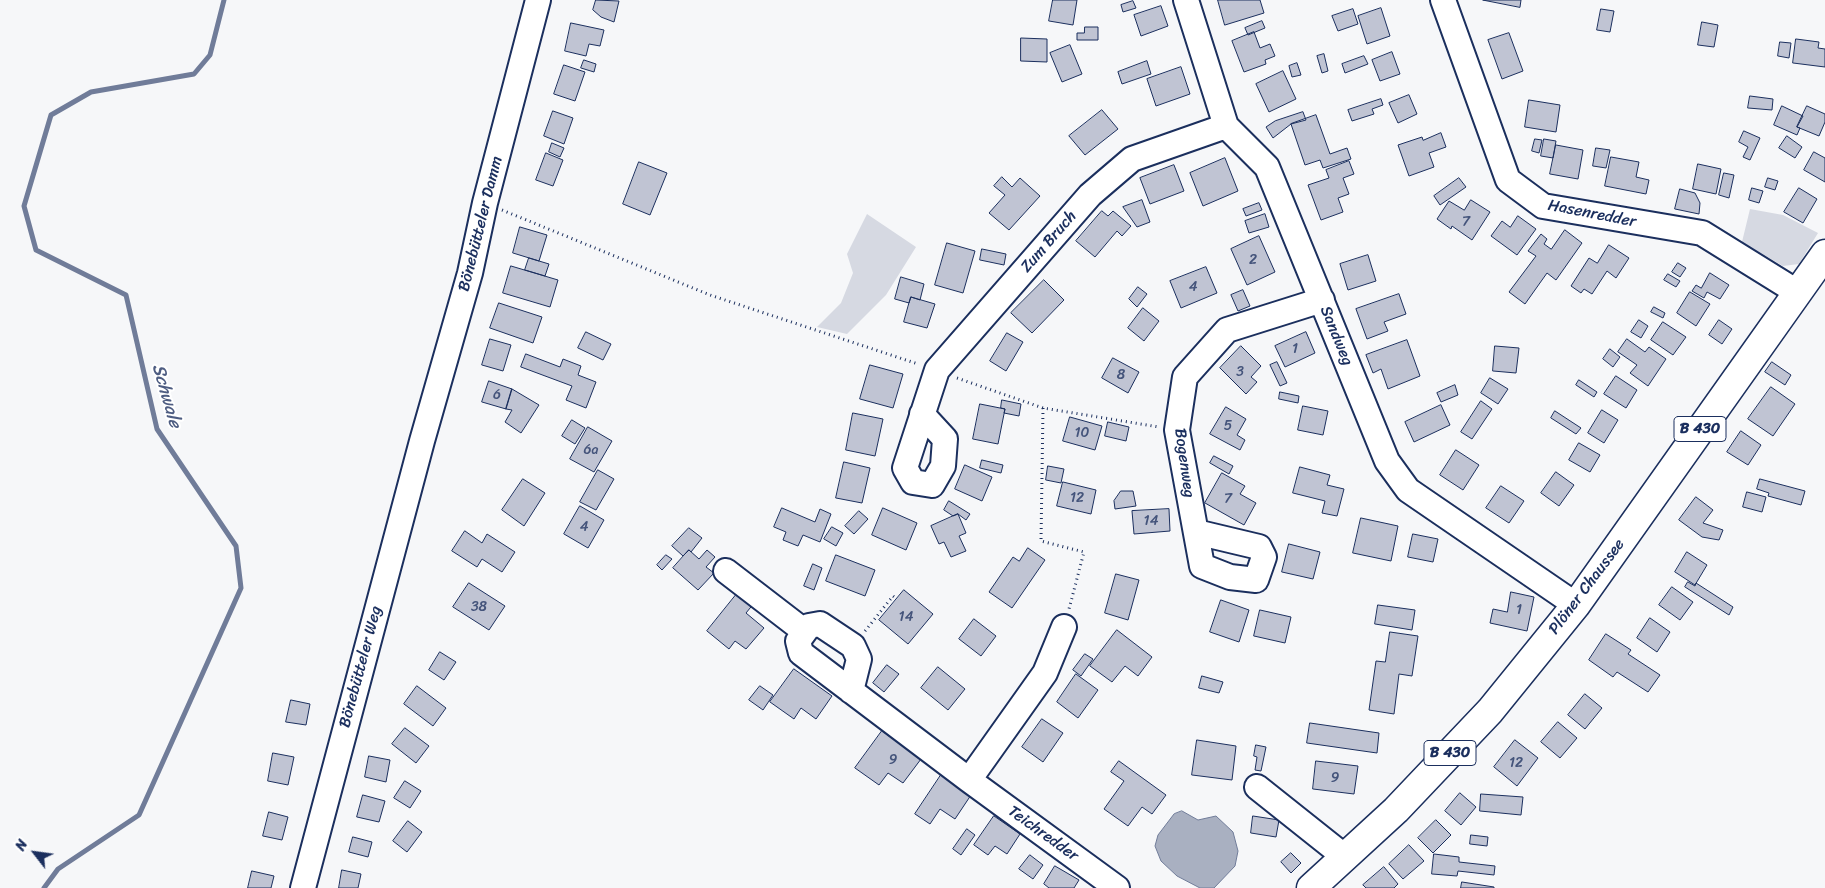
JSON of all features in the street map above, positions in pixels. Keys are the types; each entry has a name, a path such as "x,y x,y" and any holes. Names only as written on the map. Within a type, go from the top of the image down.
{"main road":[{"name":"Plöner Chaussee","path":"1311,888 1396,810 1490,711 1576,605 1825,254"}],"street":[{"name":"Bönebütteler Damm","path":"420,447 470,273 485,203 538,0"},
{"name":"Sandweg","path":"1186,0 1226,126 1267,167 1387,461 1408,490 1576,605"},
{"name":"Hasenredder","path":"1443,0 1508,180 1543,206 1702,234 1797,292"},
{"name":"Zum Bruch","path":"922,414 936,370 1090,195 1132,159 1226,126"},
{"name":"Bogenweg","path":"1196,532 1177,430 1185,377 1227,330 1322,300"},
{"name":"Bönebütteler Weg","path":"303,888 420,447"},
{"path":"726,571 804,631 809,626 820,624 853,646 859,660 851,691"},
{"path":"969,780 1045,673 1064,627"},
{"name":"Teichredder","path":"804,631 798,641 801,654 1117,888"},
{"path":"1257,787 1345,856"}],"path":[{"path":"485,203 710,295 936,370 1043,408 1177,430"},
{"path":"1043,408 1041,541 1084,552 1064,627"},
{"path":"853,646 892,596 897,599"}],"shaded area":[{"path":"1750,209 1783,215 1818,233 1799,264 1783,266 1742,242"},
{"path":"867,214 916,247 886,295 847,334 817,327 841,303 853,273 847,254"}],"water":[{"path":"1182,811 1198,820 1216,816 1233,832 1238,851 1235,866 1214,888 1200,888 1177,876 1161,861 1155,846 1158,835 1174,814"}],"building":[{"path":"596,0 619,1 614,22 601,17 593,10"},
{"path":"1053,0 1077,0 1073,25 1049,21"},
{"path":"1218,0 1260,0 1264,13 1225,25"},
{"path":"1483,0 1521,0 1520,7"},
{"path":"1133,1 1136,8 1123,12 1121,5"},
{"path":"1161,6 1168,26 1141,36 1134,15"},
{"path":"1381,8 1390,36 1367,44 1358,16"},
{"path":"1353,9 1358,24 1338,31 1332,16"},
{"path":"1601,9 1614,11 1610,32 1597,30"},
{"path":"1262,21 1265,28 1248,35 1245,28"},
{"path":"1702,22 1718,25 1714,47 1698,45"},
{"path":"571,23 604,30 600,46 589,44 586,56 565,51"},
{"path":"1085,27 1098,27 1098,40 1077,40 1077,33 1084,33"},
{"path":"1254,32 1260,48 1270,44 1275,56 1265,60 1266,64 1244,72 1232,41"},
{"path":"1509,33 1523,71 1502,79 1488,40"},
{"path":"1021,38 1047,39 1047,62 1021,61"},
{"path":"1796,39 1819,42 1818,48 1825,49 1825,67 1793,63"},
{"path":"1780,42 1791,43 1789,58 1778,56"},
{"path":"1070,45 1082,74 1062,82 1050,53"},
{"path":"1392,52 1400,74 1380,81 1372,60"},
{"path":"1324,54 1328,71 1322,73 1317,56"},
{"path":"1364,56 1368,64 1345,73 1342,64"},
{"path":"584,60 596,64 594,72 581,68"},
{"path":"1147,61 1151,74 1122,84 1118,72"},
{"path":"1297,63 1301,75 1292,77 1289,66"},
{"path":"564,65 585,72 575,101 554,94"},
{"path":"1181,67 1190,94 1156,106 1147,79"},
{"path":"1283,71 1296,99 1269,112 1256,84"},
{"path":"1409,95 1417,114 1398,123 1389,103"},
{"path":"1750,96 1773,99 1772,110 1748,108"},
{"path":"1381,99 1383,105 1372,109 1374,114 1352,121 1348,110"},
{"path":"1529,100 1560,105 1556,132 1525,127"},
{"path":"1782,106 1803,116 1797,127 1800,128 1797,135 1774,125"},
{"path":"1807,106 1825,114 1825,122 1819,136 1797,127"},
{"path":"1102,110 1118,129 1085,155 1069,136"},
{"path":"553,111 573,118 564,144 544,136"},
{"path":"1303,112 1306,120 1291,124 1273,138 1266,127 1275,121"},
{"path":"1316,115 1330,154 1347,148 1351,159 1323,168 1320,160 1305,165 1291,124"},
{"path":"1744,131 1760,138 1750,160 1743,157 1748,147 1739,142"},
{"path":"1441,133 1446,147 1429,153 1434,167 1409,176 1398,145 1422,137 1423,140"},
{"path":"1787,136 1802,147 1795,158 1779,148"},
{"path":"1535,139 1542,140 1539,153 1532,151"},
{"path":"1544,139 1556,141 1553,158 1541,156"},
{"path":"552,143 564,148 560,157 549,152"},
{"path":"1556,145 1583,150 1578,179 1550,174"},
{"path":"1596,148 1610,150 1606,168 1593,166"},
{"path":"1814,152 1825,158 1825,182 1804,170"},
{"path":"546,153 563,160 553,186 536,180"},
{"path":"1611,157 1639,162 1636,177 1649,180 1646,194 1605,186"},
{"path":"1225,158 1238,191 1203,206 1190,173"},
{"path":"1349,161 1354,174 1343,178 1349,194 1338,198 1343,212 1321,220 1308,185 1329,178 1326,170"},
{"path":"639,162 667,173 650,215 623,204"},
{"path":"1698,164 1721,169 1716,194 1693,189"},
{"path":"1174,165 1184,191 1150,204 1140,178"},
{"path":"1724,173 1734,175 1729,198 1719,195"},
{"path":"1002,177 1012,187 1020,178 1040,196 1009,230 989,213 1005,195 994,186"},
{"path":"1459,178 1466,187 1440,205 1434,196"},
{"path":"1768,178 1778,181 1775,190 1765,187"},
{"path":"1752,188 1763,191 1759,203 1749,200"},
{"path":"1799,188 1817,199 1803,223 1784,212"},
{"path":"1680,189 1695,193 1700,203 1699,214 1675,209"},
{"path":"1142,200 1150,222 1137,227 1123,207"},
{"path":"1471,200 1490,212 1472,240 1452,226 1451,229 1437,219 1449,201 1464,210"},
{"path":"1259,203 1262,210 1246,216 1243,209"},
{"path":"1102,211 1108,216 1113,211 1131,226 1122,236 1117,231 1095,257 1076,241"},
{"path":"1265,214 1269,227 1249,233 1245,221"},
{"path":"1518,216 1536,229 1517,255 1491,236 1502,221 1510,227"},
{"path":"520,227 547,235 539,261 513,253"},
{"path":"1565,230 1582,243 1556,280 1547,273 1525,304 1509,292 1536,256 1528,251 1541,234 1547,239 1544,244 1551,249"},
{"path":"1259,236 1275,272 1247,285 1231,249"},
{"path":"947,243 975,251 963,293 935,285"},
{"path":"1609,245 1629,258 1616,278 1607,271 1592,294 1584,289 1581,293 1571,286 1589,258 1597,263"},
{"path":"982,249 1006,254 1004,265 980,260"},
{"path":"1368,255 1376,281 1348,290 1340,264"},
{"path":"529,258 549,264 545,276 525,270"},
{"path":"1678,263 1686,268 1680,277 1672,272"},
{"path":"511,266 558,280 550,307 503,293"},
{"path":"1206,267 1217,293 1181,308 1170,281"},
{"path":"1710,273 1729,285 1720,299 1707,292 1704,298 1692,291 1696,285 1701,288"},
{"path":"1668,274 1680,281 1676,287 1664,280"},
{"path":"901,277 924,284 920,300 911,297 909,303 895,299"},
{"path":"1044,280 1064,300 1032,333 1011,313"},
{"path":"1138,287 1147,294 1137,307 1129,299"},
{"path":"1243,290 1250,306 1238,311 1231,295"},
{"path":"1690,292 1710,304 1696,326 1677,313"},
{"path":"1399,294 1406,314 1384,322 1388,331 1367,339 1356,309"},
{"path":"911,297 935,304 927,328 904,322"},
{"path":"499,303 542,317 533,343 490,328"},
{"path":"1654,307 1665,313 1663,318 1651,312"},
{"path":"1143,308 1159,321 1144,341 1128,328"},
{"path":"1639,320 1648,326 1641,338 1631,332"},
{"path":"1719,320 1732,329 1722,344 1709,335"},
{"path":"1663,322 1686,337 1673,355 1651,340"},
{"path":"586,332 611,344 603,360 578,348"},
{"path":"1306,332 1315,353 1285,367 1275,346"},
{"path":"1007,333 1023,342 1006,371 990,361"},
{"path":"490,339 511,345 503,371 482,365"},
{"path":"1627,339 1645,352 1649,347 1666,359 1648,386 1630,373 1637,365 1618,352"},
{"path":"1407,340 1420,376 1388,389 1381,369 1373,373 1366,355"},
{"path":"1241,346 1261,366 1251,377 1257,382 1246,394 1220,368"},
{"path":"1495,346 1519,348 1516,373 1493,371"},
{"path":"1610,349 1620,357 1613,367 1603,359"},
{"path":"526,354 560,367 563,359 581,366 578,375 596,382 586,408 566,400 572,386 521,367"},
{"path":"1113,358 1139,372 1128,393 1102,378"},
{"path":"1277,362 1287,383 1280,386 1270,365"},
{"path":"1772,362 1791,375 1785,385 1765,372"},
{"path":"870,365 903,374 893,408 860,399"},
{"path":"1616,376 1637,390 1626,408 1604,394"},
{"path":"1490,378 1508,389 1498,404 1481,393"},
{"path":"1579,380 1597,392 1594,397 1576,385"},
{"path":"489,381 512,389 506,409 482,402"},
{"path":"1455,385 1458,395 1441,402 1437,393"},
{"path":"1771,387 1795,404 1773,436 1748,419"},
{"path":"512,389 539,405 521,433 505,422 512,410 506,409"},
{"path":"1280,392 1299,396 1298,403 1279,399"},
{"path":"1002,400 1021,404 1019,416 1004,413 1005,409 1001,408"},
{"path":"1481,401 1492,409 1472,439 1461,432"},
{"path":"980,404 1005,409 998,444 973,439"},
{"path":"1441,405 1450,425 1414,442 1405,422"},
{"path":"1303,406 1328,411 1323,435 1298,430"},
{"path":"1226,407 1246,419 1237,435 1245,440 1240,450 1210,434"},
{"path":"1602,410 1618,420 1604,443 1588,433"},
{"path":"1555,411 1581,428 1576,434 1551,418"},
{"path":"853,413 883,419 875,456 846,450"},
{"path":"1070,417 1102,426 1095,450 1063,441"},
{"path":"572,420 585,428 575,444 562,436"},
{"path":"1108,422 1129,427 1126,441 1105,436"},
{"path":"588,427 612,441 594,472 570,459"},
{"path":"1741,431 1761,445 1748,465 1727,452"},
{"path":"1579,443 1600,455 1590,472 1569,460"},
{"path":"1456,450 1479,465 1463,490 1440,475"},
{"path":"1214,456 1233,466 1229,474 1210,463"},
{"path":"982,460 1003,465 1001,473 980,468"},
{"path":"844,462 870,468 862,503 836,498"},
{"path":"965,465 992,477 982,501 955,489"},
{"path":"1048,466 1064,469 1061,483 1046,480"},
{"path":"1300,467 1330,475 1327,485 1344,489 1337,516 1322,513 1325,501 1293,493"},
{"path":"598,470 614,479 596,510 580,502"},
{"path":"1556,472 1574,485 1559,506 1541,493"},
{"path":"1222,473 1245,486 1240,494 1256,503 1244,525 1205,503"},
{"path":"523,479 545,493 524,526 502,510"},
{"path":"1760,479 1805,491 1801,505 1768,496 1769,493 1757,489"},
{"path":"1063,482 1096,490 1091,514 1057,506"},
{"path":"1501,486 1524,501 1509,523 1486,508"},
{"path":"1121,491 1133,491 1136,506 1115,509 1114,501"},
{"path":"1747,492 1766,497 1762,512 1743,507"},
{"path":"1696,497 1713,510 1703,523 1723,530 1719,540 1702,537 1679,520"},
{"path":"949,501 970,514 966,520 958,514 953,516 944,510"},
{"path":"580,506 604,520 588,548 564,534"},
{"path":"782,508 815,522 820,509 831,514 820,542 803,535 798,546 783,540 786,532 774,527"},
{"path":"883,508 917,523 906,550 872,535"},
{"path":"1169,509 1170,531 1134,534 1132,511"},
{"path":"859,511 868,519 854,534 845,526"},
{"path":"958,514 966,533 959,536 966,551 951,557 944,542 939,544 931,526"},
{"path":"1361,518 1398,526 1391,561 1353,553"},
{"path":"832,527 843,533 836,546 824,539"},
{"path":"689,528 702,538 691,552 689,550 683,556 672,546"},
{"path":"465,531 482,543 487,534 515,552 502,572 482,559 477,567 452,551"},
{"path":"1413,534 1438,539 1433,562 1408,557"},
{"path":"1289,544 1320,552 1313,579 1282,572"},
{"path":"1028,548 1045,560 1012,608 989,592 1013,557 1019,561"},
{"path":"689,550 699,559 707,550 715,557 706,567 714,573 698,590 673,568"},
{"path":"1687,552 1707,565 1695,585 1675,572"},
{"path":"666,555 672,559 662,570 657,565"},
{"path":"836,555 875,570 865,596 826,581"},
{"path":"813,564 822,568 814,590 804,586"},
{"path":"1116,574 1139,580 1128,620 1105,613"},
{"path":"1688,582 1695,586 1696,583 1733,607 1729,615 1685,587"},
{"path":"469,583 505,606 489,630 453,607"},
{"path":"1672,587 1693,602 1680,620 1659,605"},
{"path":"740,590 755,602 746,613 764,628 746,649 735,641 729,649 707,631"},
{"path":"904,590 933,614 908,644 879,620"},
{"path":"1511,592 1534,597 1527,631 1490,623 1493,609 1507,612"},
{"path":"1221,600 1249,610 1239,642 1210,632"},
{"path":"1378,605 1415,610 1412,630 1375,624"},
{"path":"1260,610 1291,617 1285,643 1254,636"},
{"path":"1650,618 1670,632 1657,652 1637,638"},
{"path":"974,619 996,636 981,656 959,639"},
{"path":"1117,630 1152,657 1138,676 1125,666 1112,682 1090,666"},
{"path":"1390,632 1418,636 1412,676 1399,674 1394,714 1369,710 1376,661 1385,662"},
{"path":"1606,634 1631,650 1628,654 1660,675 1648,692 1617,672 1613,677 1589,660"},
{"path":"440,652 456,662 444,680 429,670"},
{"path":"1085,654 1093,659 1081,676 1073,670"},
{"path":"887,665 899,674 884,692 873,683"},
{"path":"938,667 965,689 948,710 921,688"},
{"path":"794,669 832,696 816,719 801,708 794,719 770,702"},
{"path":"1076,674 1098,690 1078,718 1057,702"},
{"path":"1202,676 1223,682 1219,693 1199,688"},
{"path":"417,686 446,708 433,726 404,704"},
{"path":"760,686 773,695 763,710 749,700"},
{"path":"1585,694 1602,708 1585,729 1568,715"},
{"path":"291,700 310,704 306,725 286,722"},
{"path":"1042,719 1063,733 1043,762 1022,747"},
{"path":"1558,722 1577,738 1560,758 1541,742"},
{"path":"1310,723 1379,733 1377,753 1307,743"},
{"path":"405,728 429,746 416,763 392,744"},
{"path":"882,731 921,759 903,783 888,773 879,785 855,768"},
{"path":"1197,740 1236,746 1232,780 1192,775"},
{"path":"1515,740 1538,758 1517,786 1494,767"},
{"path":"1256,745 1266,747 1261,771 1255,770 1257,757 1254,756"},
{"path":"273,753 294,757 288,785 268,781"},
{"path":"369,756 390,760 386,782 365,777"},
{"path":"1119,761 1166,795 1152,814 1142,807 1128,826 1104,809 1124,781 1111,772"},
{"path":"1316,761 1358,766 1354,794 1313,789"},
{"path":"941,775 971,795 955,819 940,809 930,824 915,814"},
{"path":"405,781 421,791 410,808 394,798"},
{"path":"1460,793 1476,807 1461,825 1445,811"},
{"path":"1481,794 1523,797 1521,815 1480,811"},
{"path":"363,795 385,801 379,822 357,817"},
{"path":"269,812 288,817 282,840 263,836"},
{"path":"994,816 1020,834 1007,854 995,846 988,855 974,845"},
{"path":"1253,816 1279,820 1276,837 1251,833"},
{"path":"1436,820 1451,835 1433,853 1418,838"},
{"path":"408,821 422,832 407,852 393,841"},
{"path":"967,829 975,835 961,855 953,849"},
{"path":"1471,835 1488,837 1487,846 1470,844"},
{"path":"353,837 372,842 368,857 349,852"},
{"path":"1409,845 1424,861 1403,879 1389,864"},
{"path":"1291,853 1301,863 1291,873 1281,862"},
{"path":"1434,854 1459,857 1459,862 1495,866 1494,875 1458,871 1457,876 1432,874"},
{"path":"1030,855 1043,865 1033,879 1019,869"},
{"path":"1055,866 1079,880 1074,888 1049,888 1044,884"},
{"path":"1384,867 1398,884 1394,888 1366,888 1363,885"},
{"path":"342,870 361,874 358,888 339,888"},
{"path":"252,871 274,876 271,888 248,888"},
{"path":"1462,882 1494,887 1494,888 1461,888"}],"waterway":[{"name":"Schwale","path":"44,888 58,869 139,815 241,588 236,546 157,429 126,295 36,250 24,206 51,115 91,92 194,74 210,55 224,0"}]}
